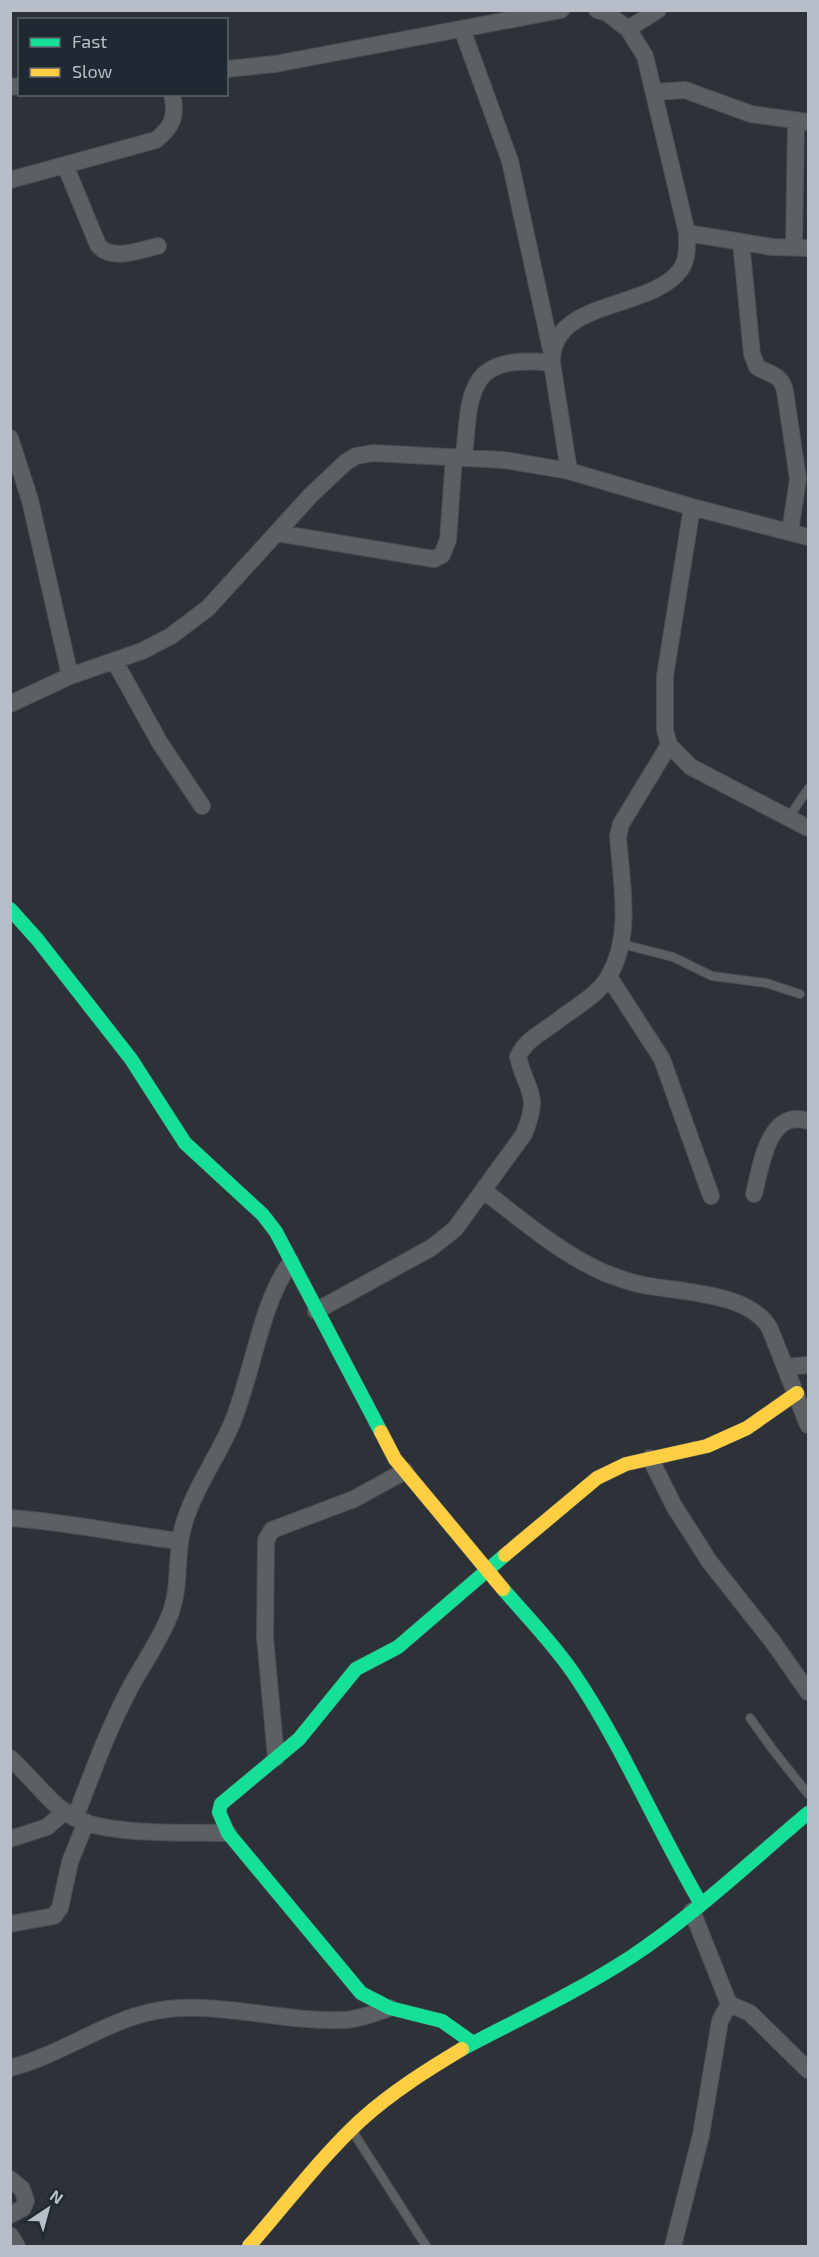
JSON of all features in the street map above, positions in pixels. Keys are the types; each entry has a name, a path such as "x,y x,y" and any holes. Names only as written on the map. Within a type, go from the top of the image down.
{"main road":[{"path":"10,909 37,939 130,1059 185,1143 263,1215 276,1232 382,1437 405,1471 586,1691 630,1766 697,1907"},
{"path":"473,2043 442,2021 390,2008 373,2000 357,1988 228,1833 219,1812 221,1804 236,1789 299,1739 356,1668 398,1647 597,1478 626,1464 707,1446 747,1428 797,1393"},
{"path":"249,2247 351,2130 403,2085 473,2043 606,1973 697,1907 808,1813"}],"street":[{"path":"228,69 275,64 561,10"},
{"path":"552,358 565,329 577,318 646,293 672,279 681,269 686,255 687,233 645,56 638,40 627,28 597,10"},
{"path":"627,28 658,10"},
{"path":"462,29 510,161 552,358 569,471"},
{"path":"655,92 685,90 751,114 802,121 801,248 741,242 687,233"},
{"path":"10,180 156,140 174,122 176,111 172,96"},
{"path":"65,165 98,245 104,252 113,254 158,246"},
{"path":"741,242 752,354 757,367 782,380 785,391 798,479 790,532"},
{"path":"277,533 434,558 442,555 448,540 459,458 470,400 482,377 499,364 552,358"},
{"path":"10,438 30,500 70,676"},
{"path":"10,704 70,676 115,662 171,636 195,619 208,608 311,495 356,456 373,453 504,460 569,471 692,507 808,537"},
{"path":"692,507 665,676 665,730 669,745 691,767 808,828"},
{"path":"115,662 160,743 202,806"},
{"path":"316,1311 431,1248 459,1225 524,1134 531,1118 531,1087 518,1057 521,1049 597,990 609,977 622,944 624,921 618,836 621,824 669,745"},
{"path":"609,977 662,1059 711,1196"},
{"path":"754,1194 761,1163 775,1131 784,1121 792,1119 808,1121"},
{"path":"484,1191 554,1243 606,1273 647,1286 690,1291 730,1301 753,1311 766,1321 808,1425"},
{"path":"10,1924 54,1916 60,1908 70,1862 76,1817 116,1717 164,1633 178,1585 179,1541 192,1500 229,1430 247,1386 277,1281 291,1262"},
{"path":"786,1367 808,1365"},
{"path":"650,1458 683,1521 708,1561 773,1642 808,1692"},
{"path":"276,1758 265,1637 266,1540 272,1530 354,1499 405,1471"},
{"path":"10,1518 55,1521 122,1534 179,1541"},
{"path":"10,1758 76,1817 121,1828 228,1833"},
{"path":"10,1839 76,1817"},
{"path":"673,2247 703,2127 720,2021 729,2004 697,1907"},
{"path":"729,2004 750,2013 808,2070"},
{"path":"10,2068 46,2057 137,2016 165,2009 215,2008 343,2020 390,2008"},
{"path":"10,2179 22,2189 26,2201 23,2208 10,2215"},
{"path":"10,2235 17,2247"}],"lane":[{"path":"789,817 808,789"},
{"path":"622,944 673,957 712,976 766,983 800,994"},
{"path":"750,1718 808,1794"},
{"path":"351,2130 426,2247"}],"traffic: fast":[{"path":"10,909 37,939 131,1059 185,1143 263,1215 276,1232 381,1432"},
{"path":"473,2043 442,2021 390,2008 361,1993 228,1833 219,1812 221,1804 299,1739 356,1669 398,1647 505,1555"},
{"path":"503,1589 541,1631 576,1677 593,1704 701,1904"},
{"path":"462,2049 569,1994 631,1957 699,1906 808,1813"}],"traffic: slow":[{"path":"505,1555 597,1478 626,1464 707,1446 747,1428 797,1393"},
{"path":"381,1432 395,1459 503,1589"},
{"path":"249,2246 317,2165 361,2120 410,2082 462,2049"}]}
